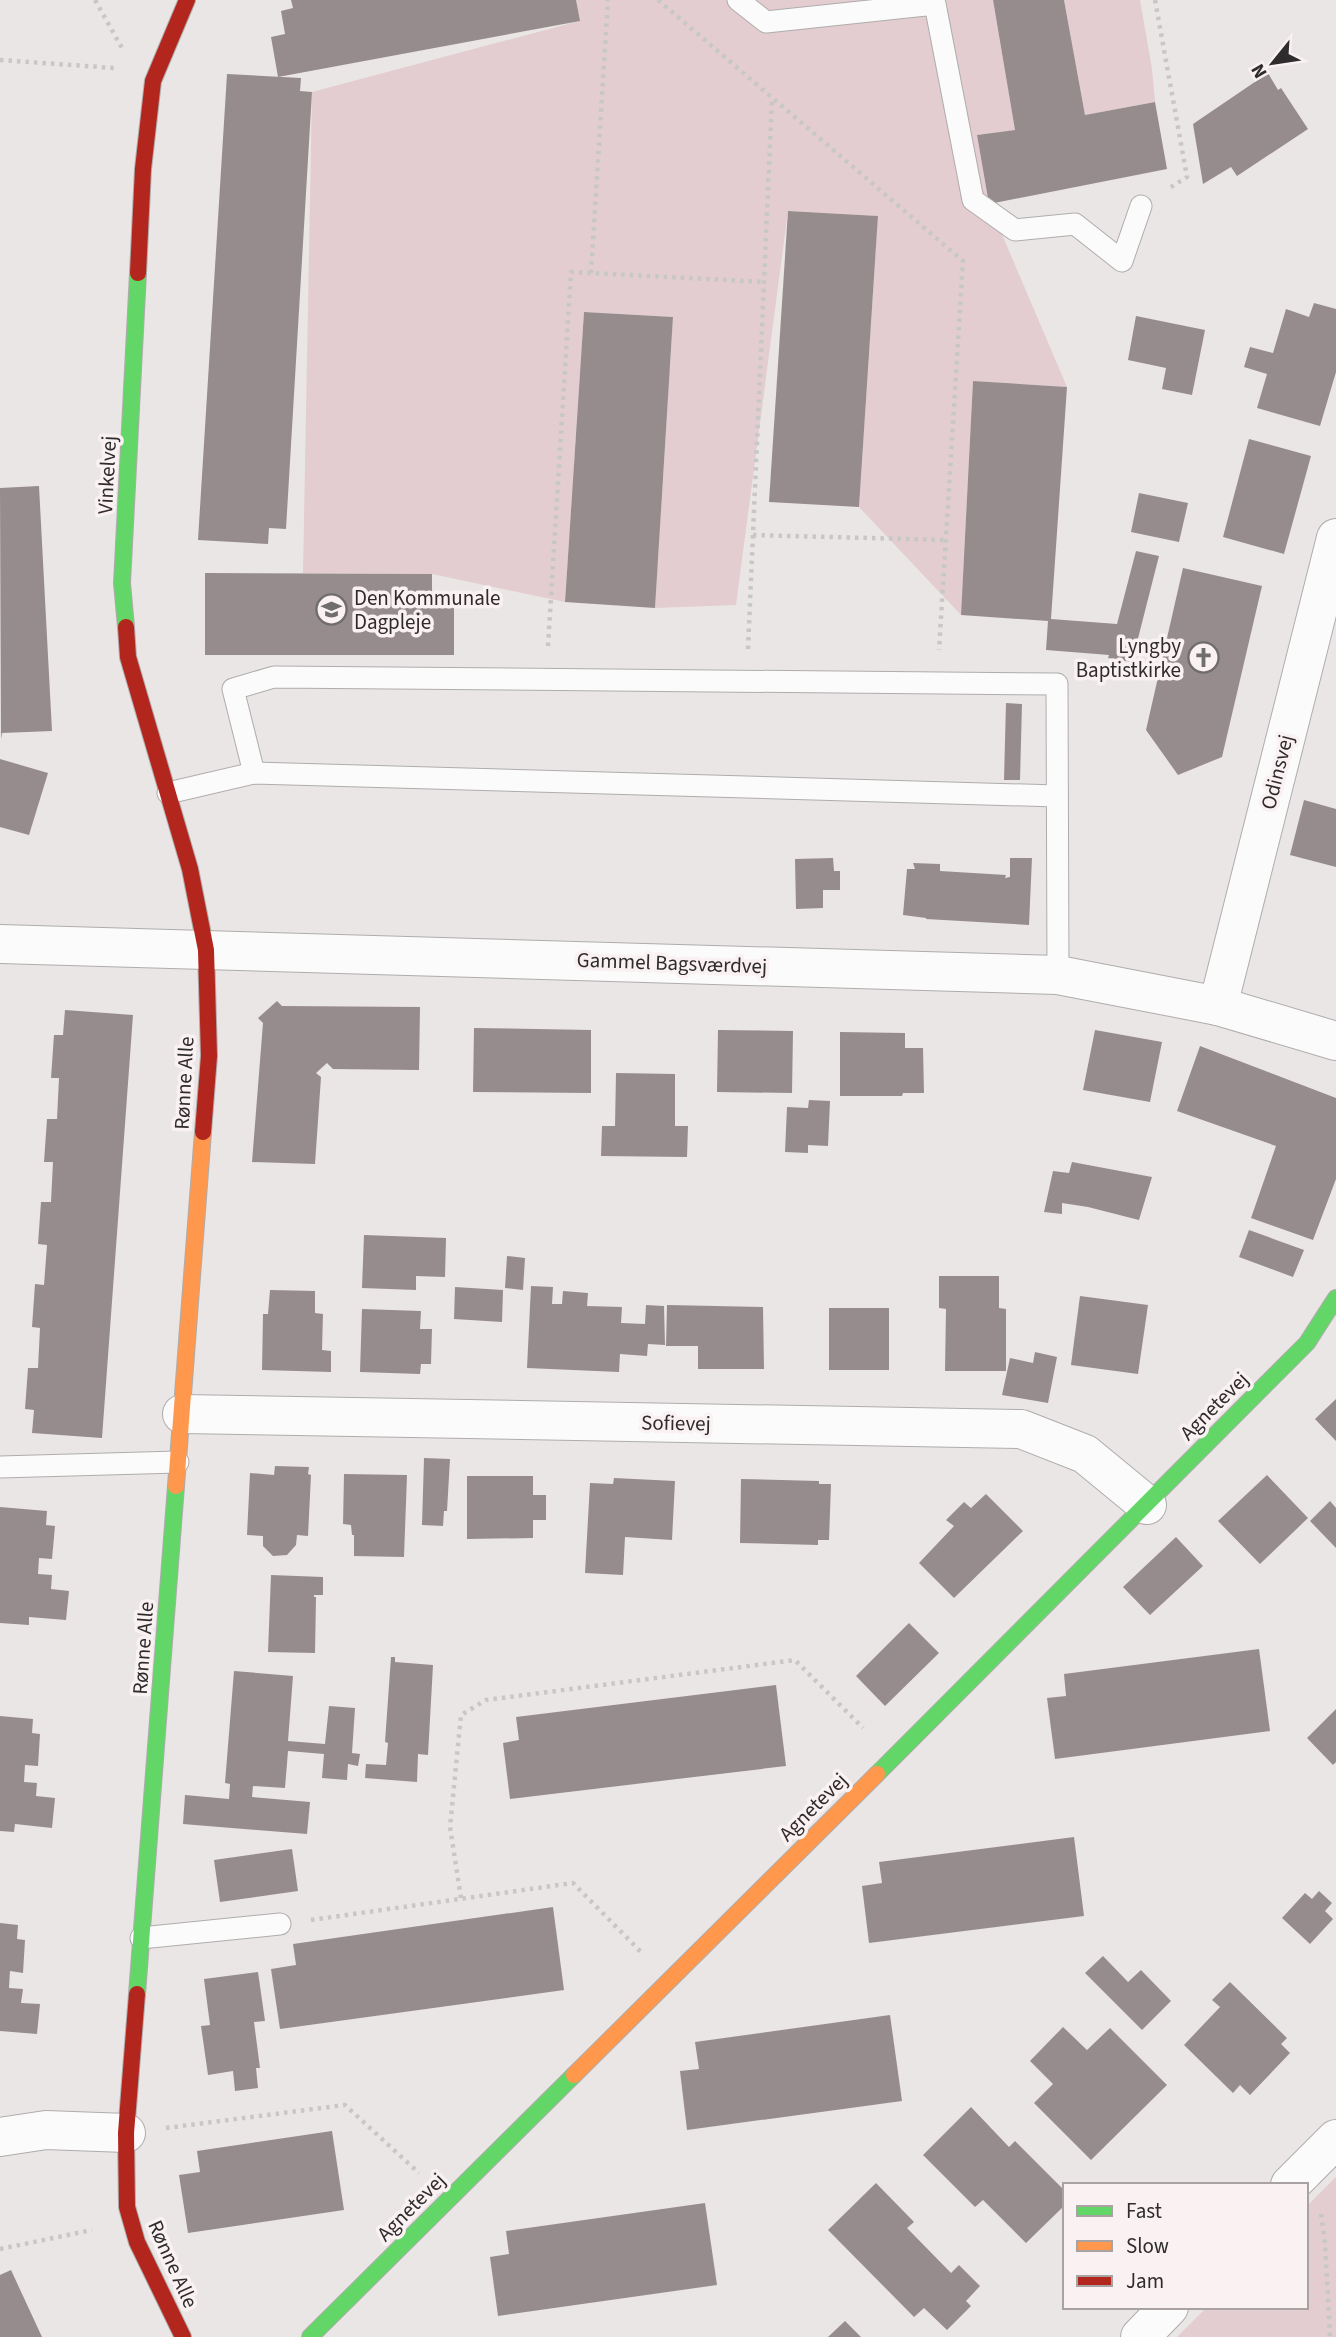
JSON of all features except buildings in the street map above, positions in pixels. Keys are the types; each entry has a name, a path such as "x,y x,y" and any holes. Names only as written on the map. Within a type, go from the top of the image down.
{"street":[{"name":"Vinkelvej","path":"187,0 153,82 144,169 122,583 128,657 190,869 206,950"},
{"name":"Odinsvej","path":"1219,1006 1336,538"},
{"name":"Gammel Bagsværdvej","path":"0,944 1058,975 1219,1006 1336,1041"},
{"name":"Rønne Alle","path":"183,2337 137,2242 131,2222 127,2207 126,2133 209,1056 206,950"},
{"name":"Agnetevej","path":"310,2337 1307,1343 1336,1298"},
{"name":"Sofievej","path":"182,1415 1021,1429 1086,1454 1147,1505"},
{"path":"0,2137 46,2130 126,2133"},
{"path":"1140,2337 1167,2309"}],"lane":[{"path":"738,0 766,22 935,4 974,200 1015,230 1075,224 1122,261 1140,206"},
{"path":"254,773 233,689 274,677 1057,684 1058,975"},
{"path":"168,793 254,773 1057,796"},
{"path":"0,1467 178,1462"},
{"path":"141,1938 280,1924"}],"path":[{"path":"95,0 134,69"},
{"path":"591,273 608,0"},
{"path":"658,0 963,261 937,683"},
{"path":"1140,206 1187,177 1155,0"},
{"path":"0,60 157,71"},
{"path":"747,681 772,97"},
{"path":"546,679 570,272 765,282"},
{"path":"753,535 946,540"},
{"path":"461,1898 450,1826 461,1715 486,1700 795,1660 892,1758"},
{"path":"280,1924 573,1883 669,1980"},
{"path":"126,2133 345,2105 448,2199"},
{"path":"1313,2162 1325,2243 1330,2337"},
{"path":"0,2249 131,2222"}],"shaded area":[{"path":"576,0 993,0 1015,130 977,135 989,204 1067,387 973,381 961,615 859,507 878,216 788,211 736,605 655,608 673,317 584,312 565,602 432,574 303,573 312,92 579,21"},
{"path":"1064,0 1140,0 1155,102 1085,115"},
{"path":"1336,2177 1336,2337 1177,2337 1205,2309 1308,2309 1308,2205"}],"traffic: fast":[{"path":"126,627 122,583 138,273"},
{"path":"877,1774 1307,1343 1336,1298"},
{"path":"137,1994 176,1486"},
{"path":"310,2337 574,2075"}],"traffic: slow":[{"path":"176,1486 203,1132"},
{"path":"574,2075 877,1774"}],"traffic: jam":[{"path":"138,273 143,169 153,81 187,0"},
{"path":"126,627 128,657 190,869 206,950 209,1056 203,1132"},
{"path":"137,1994 126,2133 127,2207 137,2242 183,2337"}],"place":[{"name":"Den Kommunale Dagpleje","path":"331,610"},
{"name":"Lyngby Baptistkirke","path":"1204,658"}]}
